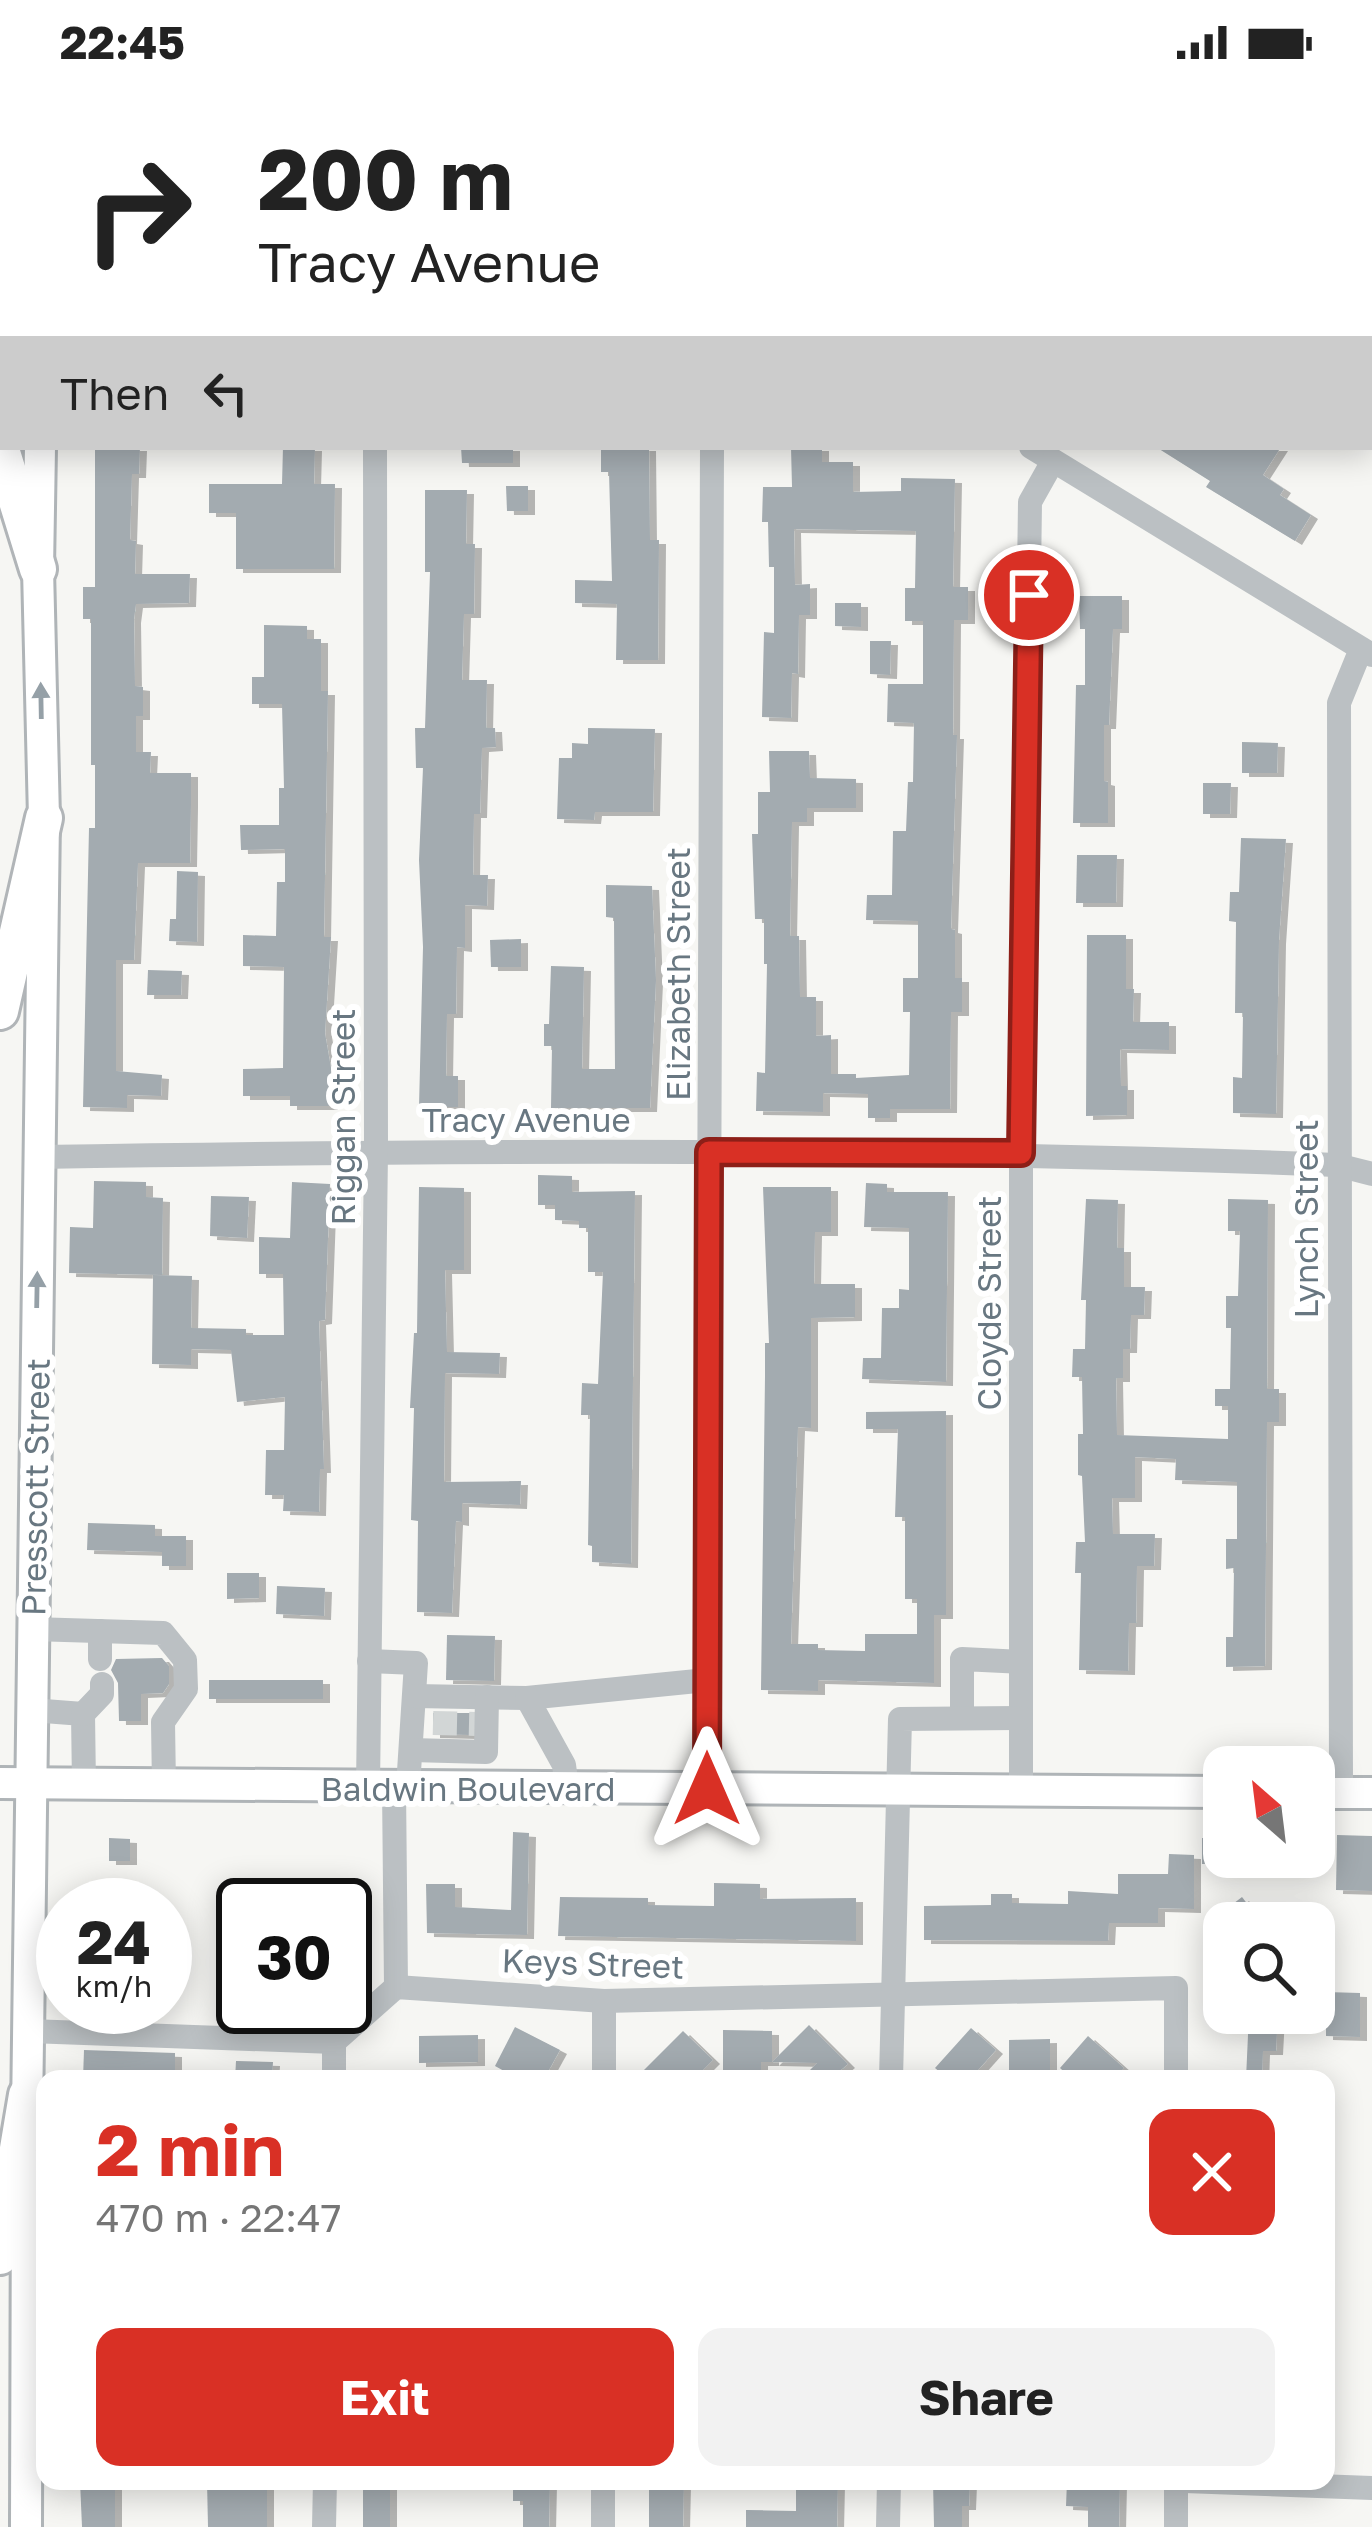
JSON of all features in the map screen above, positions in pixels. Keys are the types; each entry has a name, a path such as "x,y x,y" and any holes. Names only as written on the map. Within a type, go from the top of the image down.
{"highway":[{"path":"1,450 38,569"},
{"path":"0,1011 44,818"},
{"path":"0,2256 28,2095"}],"main road":[{"name":"Presscott Street","path":"26,2527 36,2428 29,2031 15,1784 31,1710 44,818 40,450"},
{"name":"Baldwin Boulevard","path":"15,1784 1203,1792"}],"street":[{"name":"Riggan Street","path":"375,450 376,1151 369,1710 390,1787 395,1987"},
{"name":"Elizabeth Street","path":"707,1789 712,450"},
{"path":"1036,450 1366,652"},
{"name":"Cloyde Street","path":"1021,1791 1021,1153 1030,502 1053,460"},
{"name":"Lynch Street","path":"1342,1793 1339,703 1366,652"},
{"name":"Tracy Avenue","path":"40,1157 376,1151 1021,1153 1337,1165 1372,1174"},
{"path":"32,1629 163,1633 185,1660 186,1689 163,1722 164,1786"},
{"path":"84,1785 83,1714 102,1694 100,1631"},
{"path":"962,1717 962,1659 1021,1661"},
{"path":"369,1661 416,1663 418,1713 411,1750 390,1787"},
{"path":"369,1710 483,1715 527,1698 707,1680"},
{"path":"527,1698 564,1765 567,1788"},
{"path":"31,1710 83,1714"},
{"path":"483,1715 483,1790"},
{"path":"891,2070 901,1719 1021,1718"},
{"path":"411,1750 486,1752"},
{"path":"29,2031 334,2042 395,1987"},
{"name":"Keys Street","path":"395,1987 604,2001 1176,1988 1176,2070"},
{"path":"604,2001 604,2070"},
{"path":"334,2042 334,2070"},
{"path":"1335,2487 1372,2488"},
{"path":"324,2527 325,2490"},
{"path":"603,2490 603,2527"},
{"path":"889,2490 889,2527"},
{"path":"1176,2527 1180,2490"}],"building":[{"path":"95,450 140,450 139,474 132,474 130,540 136,541 135,574 190,574 189,603 136,604 135,686 143,687 143,716 136,716 136,752 151,752 150,773 191,773 190,863 138,863 134,960 116,960 116,1071 162,1075 161,1096 127,1095 127,1108 83,1107 89,828 95,828 95,765 91,765 91,619 83,619 83,587 95,587"},
{"path":"283,450 315,450 314,484 335,484 334,569 236,569 236,513 209,513 209,484 282,484"},
{"path":"461,450 513,450 513,463 462,463"},
{"path":"601,450 649,450 650,540 659,540 658,660 616,660 617,604 575,603 575,580 612,581 609,472 601,472"},
{"path":"791,450 822,450 822,462 853,462 853,492 901,491 901,478 955,479 953,587 968,587 968,620 954,620 953,735 957,735 951,929 955,930 955,978 962,978 962,1012 951,1012 950,1109 890,1109 890,1118 868,1118 868,1094 823,1093 823,1112 756,1111 757,1072 765,1073 767,964 764,919 755,919 752,834 758,834 758,792 770,792 769,751 809,751 810,778 856,779 856,808 807,808 807,822 792,822 790,936 799,936 800,997 816,997 816,1036 831,1035 831,1074 856,1074 856,1078 909,1075 910,1012 903,1012 903,978 918,978 918,921 866,920 867,895 892,895 893,831 906,831 908,782 913,782 914,723 887,722 888,684 923,684 923,621 905,621 905,588 915,588 916,531 794,529 795,585 810,584 810,615 799,615 791,718 762,717 764,632 774,633 774,567 769,567 768,522 762,522 763,487 792,487"},
{"path":"1161,450 1279,450 1263,475 1284,489 1280,495 1311,515 1295,541 1206,487 1210,481"},
{"path":"506,486 528,486 528,511 507,511"},
{"path":"425,490 467,490 466,544 475,544 474,614 464,614 462,680 487,680 486,728 495,728 496,747 482,748 480,814 474,814 473,875 488,875 487,906 465,905 465,948 457,947 456,1014 447,1014 446,1076 458,1076 458,1107 419,1107 423,768 416,768 415,728 425,728 430,572 425,572"},
{"path":"1079,596 1122,596 1122,629 1113,629 1109,725 1104,725 1108,823 1073,823 1076,685 1085,685 1085,629 1080,629"},
{"path":"835,603 861,603 861,627 835,626"},
{"path":"264,625 307,626 307,639 321,639 321,691 328,691 324,937 331,937 325,1033 331,1106 290,1106 290,1096 243,1096 243,1069 283,1068 284,967 243,966 243,935 276,936 277,882 285,882 285,849 241,850 240,825 279,825 279,788 284,788 282,704 252,704 252,677 264,677"},
{"path":"870,641 891,641 890,675 870,674"},
{"path":"588,728 655,729 653,812 595,812 594,820 557,819 559,758 572,758 572,743 588,744"},
{"path":"1242,742 1278,743 1277,773 1242,773"},
{"path":"1203,783 1231,783 1230,814 1203,814"},
{"path":"1241,838 1286,839 1276,1114 1233,1113 1233,1077 1242,1078 1243,1013 1235,1013 1236,922 1229,921 1230,892 1239,892"},
{"path":"1077,855 1117,855 1116,903 1076,903"},
{"path":"177,871 198,872 197,942 169,941 170,919 176,919"},
{"path":"606,885 652,886 656,980 650,1108 551,1108 552,1046 544,1046 544,1024 549,1024 551,966 584,967 582,1069 615,1069 614,918 606,917"},
{"path":"1087,935 1126,935 1126,989 1134,989 1133,1022 1169,1022 1169,1050 1120,1049 1127,1115 1086,1116"},
{"path":"521,939 521,967 491,967 490,940"},
{"path":"148,970 182,971 181,995 147,995"},
{"path":"538,1175 572,1176 572,1192 635,1191 631,1564 592,1562 592,1546 588,1545 590,1415 581,1415 582,1383 598,1384 603,1272 588,1272 588,1228 579,1228 579,1221 555,1220 555,1205 538,1205"},
{"path":"94,1181 146,1182 146,1197 163,1198 162,1275 69,1273 70,1227 93,1228"},
{"path":"292,1182 330,1184 325,1320 319,1321 324,1469 320,1469 319,1512 283,1511 284,1495 265,1495 266,1450 284,1450 285,1397 237,1402 231,1350 191,1349 191,1365 152,1364 153,1275 192,1276 191,1328 284,1335 283,1274 259,1274 259,1237 290,1238"},
{"path":"866,1183 887,1184 887,1192 948,1192 946,1382 862,1379 863,1358 881,1358 882,1308 899,1308 899,1289 909,1290 909,1228 864,1227"},
{"path":"419,1187 464,1188 464,1270 445,1270 447,1352 500,1353 499,1374 445,1373 444,1482 521,1481 520,1505 462,1503 462,1522 456,1521 452,1613 417,1612 418,1521 411,1520 414,1408 410,1408 417,1333"},
{"path":"763,1187 831,1187 831,1232 815,1232 814,1284 855,1284 855,1317 811,1318 811,1428 798,1427 791,1644 865,1651 865,1634 917,1634 917,1599 905,1599 905,1517 895,1517 898,1429 866,1429 866,1412 946,1411 946,1615 934,1615 934,1683 818,1680 818,1691 761,1690 765,1343 769,1343"},
{"path":"211,1196 249,1197 247,1238 210,1236"},
{"path":"1086,1199 1118,1200 1117,1248 1124,1248 1124,1287 1145,1287 1144,1315 1131,1315 1130,1349 1123,1349 1123,1378 1116,1378 1117,1435 1228,1439 1228,1406 1215,1406 1215,1389 1230,1389 1231,1328 1226,1328 1226,1296 1238,1296 1240,1231 1228,1231 1228,1199 1268,1200 1267,1389 1279,1389 1279,1422 1267,1422 1265,1666 1226,1667 1226,1637 1233,1637 1234,1568 1226,1569 1226,1539 1237,1539 1237,1482 1175,1480 1176,1459 1135,1457 1135,1498 1112,1498 1113,1534 1155,1534 1154,1566 1137,1566 1136,1623 1129,1623 1128,1671 1079,1670 1081,1573 1075,1573 1076,1542 1085,1542 1082,1476 1078,1475 1082,1377 1072,1377 1073,1349 1085,1349 1086,1300 1081,1300"},
{"path":"88,1523 155,1525 155,1536 186,1536 186,1566 162,1566 162,1552 87,1550"},
{"path":"227,1573 259,1573 259,1598 227,1599"},
{"path":"277,1586 325,1588 324,1616 276,1614"},
{"path":"447,1635 495,1636 494,1681 446,1680"},
{"path":"162,1658 169,1666 169,1684 163,1693 141,1694 141,1721 119,1721 118,1683 111,1670 116,1659"},
{"path":"209,1680 323,1680 323,1699 209,1699"},
{"path":"433,1713 470,1713 470,1735 433,1734"},
{"path":"513,1832 529,1833 527,1935 427,1933 426,1884 455,1884 455,1907 511,1910"},
{"path":"1337,1835 1372,1836 1372,1891 1336,1890"},
{"path":"109,1838 130,1839 130,1861 109,1861"},
{"path":"1169,1854 1194,1855 1194,1909 1158,1908 1158,1923 1109,1923 1108,1941 924,1940 924,1906 991,1905 991,1894 1012,1894 1012,1903 1068,1904 1068,1891 1118,1894 1118,1874 1168,1874"},
{"path":"714,1883 760,1884 760,1899 856,1898 856,1941 558,1936 560,1897 648,1898 648,1905 714,1906"},
{"path":"1335,1992 1360,1993 1360,2037 1326,2036 1335,2034"},
{"path":"809,2025 848,2064 841,2070 810,2070 817,2063 772,2062"},
{"path":"515,2027 560,2050 549,2070 495,2066"},
{"path":"971,2028 996,2050 978,2070 935,2068"},
{"path":"723,2030 772,2031 772,2062 761,2062 761,2070 723,2070"},
{"path":"683,2031 713,2060 703,2070 644,2070"},
{"path":"1248,2034 1277,2034 1276,2051 1263,2051 1262,2070 1246,2070"},
{"path":"478,2035 478,2062 419,2063 419,2036"},
{"path":"1088,2036 1124,2068 1062,2070"},
{"path":"1050,2039 1050,2070 1009,2070 1009,2040"},
{"path":"84,2050 175,2053 175,2070 83,2070"},
{"path":"236,2061 273,2062 273,2070 236,2070"},
{"path":"80,2490 115,2490 115,2527 82,2527"},
{"path":"207,2490 267,2490 267,2527 208,2527"},
{"path":"363,2490 390,2490 390,2527 363,2527"},
{"path":"513,2490 550,2490 549,2527 523,2527 523,2501 513,2501"},
{"path":"649,2490 684,2490 683,2527 649,2527"},
{"path":"796,2490 838,2490 837,2527 746,2527 746,2510 796,2511"},
{"path":"933,2490 970,2490 969,2506 962,2506 962,2527 934,2527"},
{"path":"1067,2490 1120,2490 1119,2527 1088,2527 1088,2507 1066,2506"}],"tunnel":[{"path":"433,1723 476,1724"}],"route":[{"path":"707,1789 709,1152 1021,1153 1029,595"}]}
